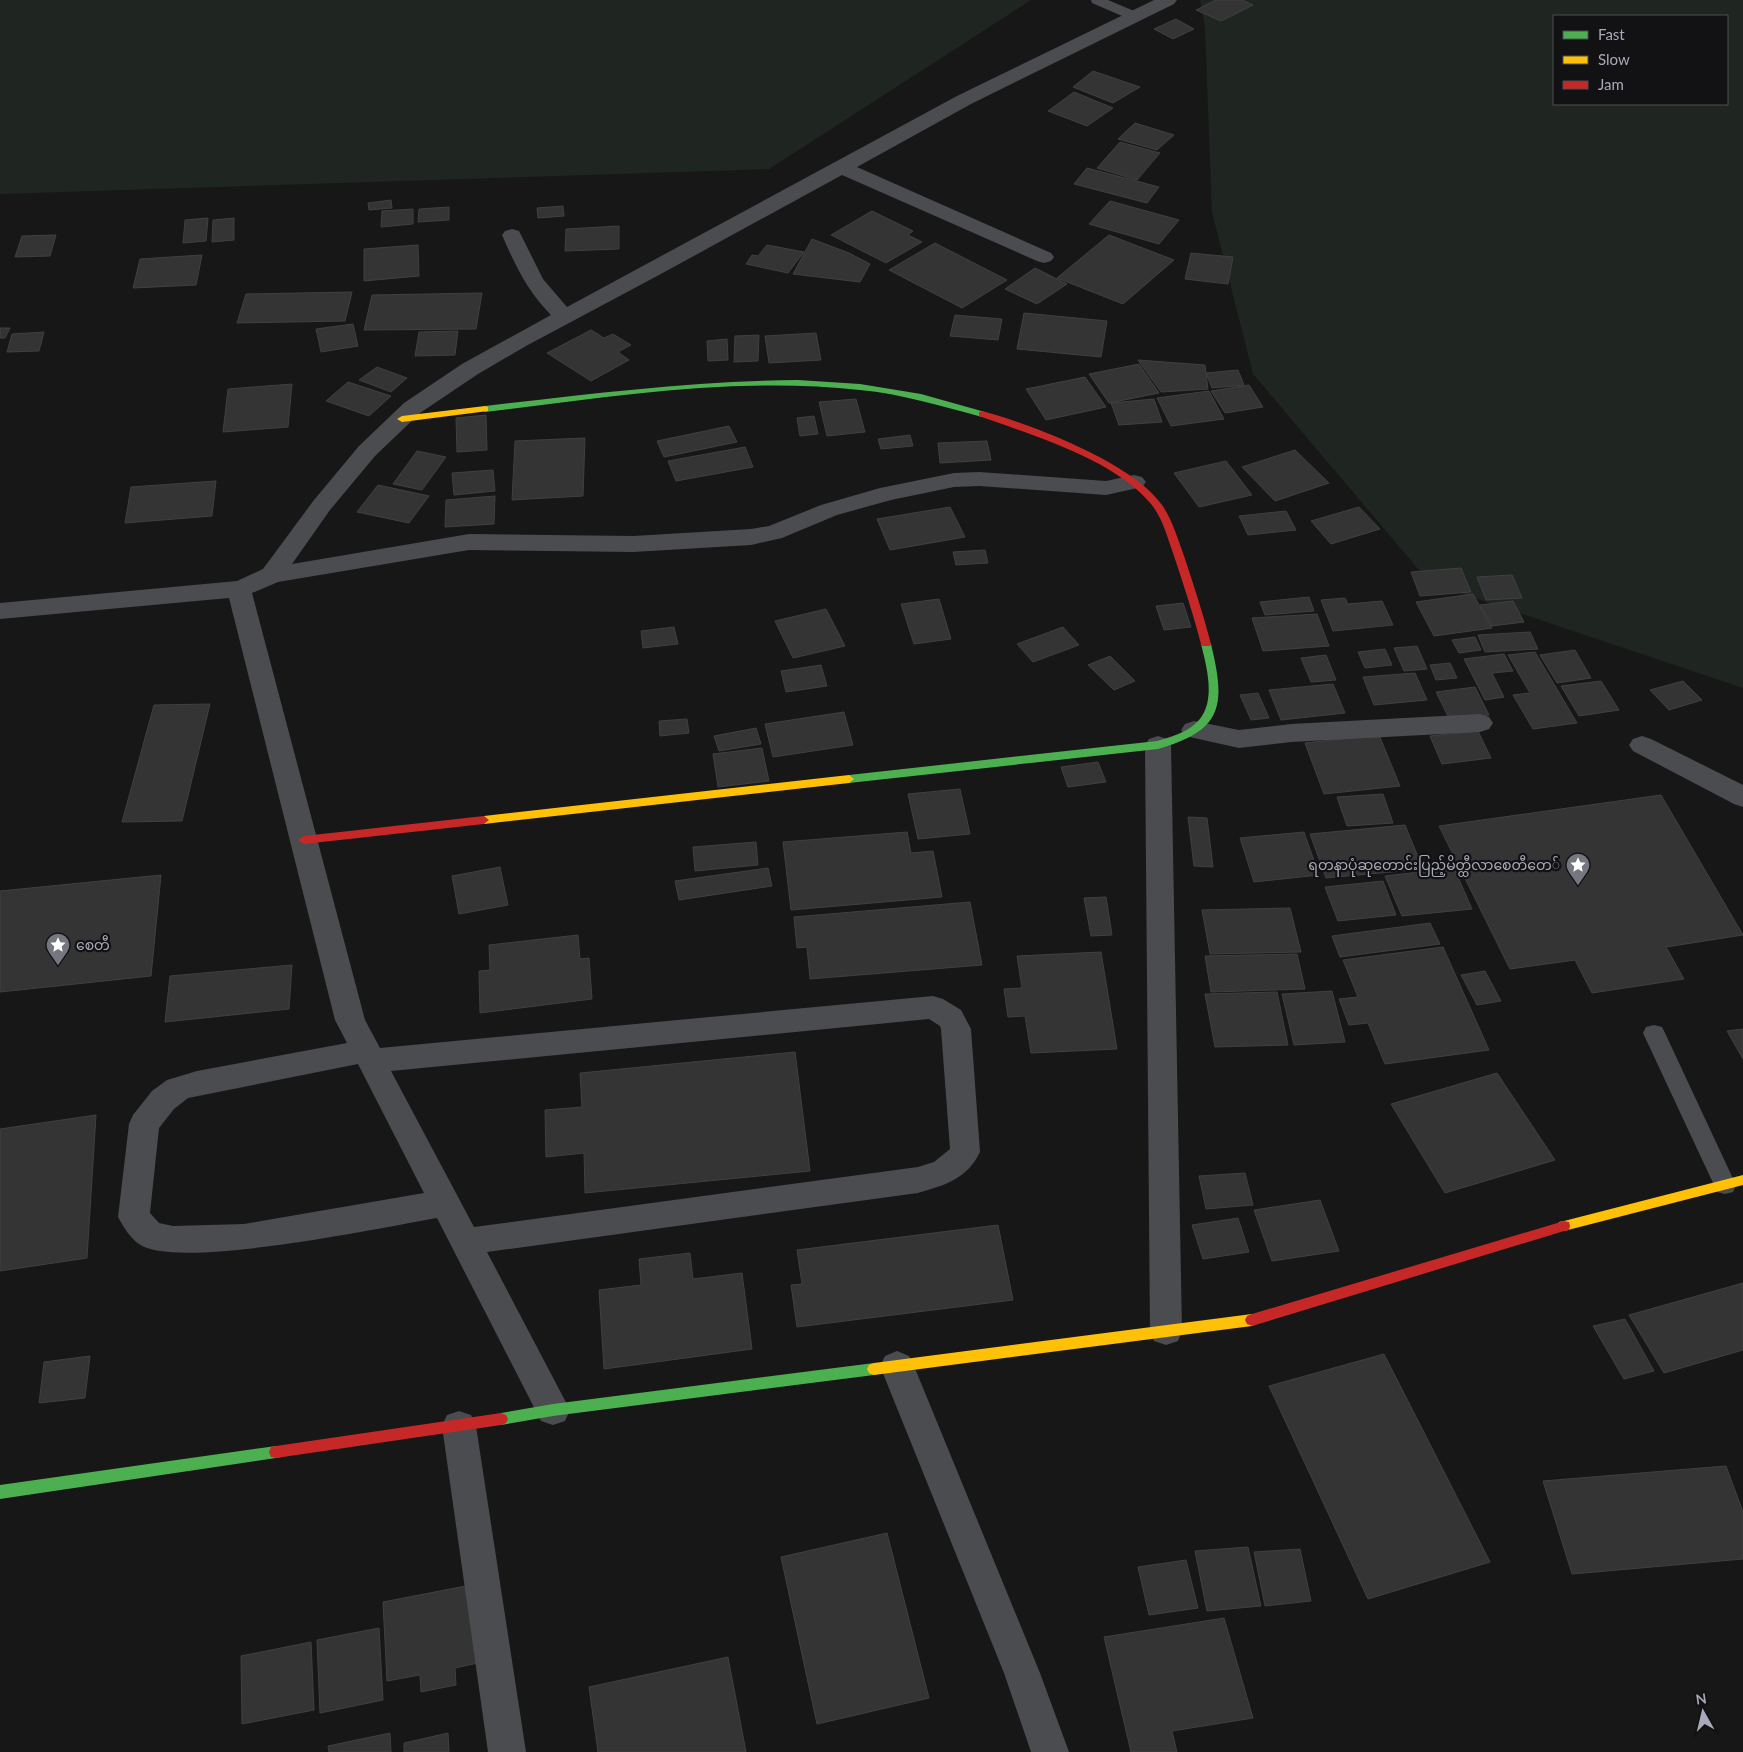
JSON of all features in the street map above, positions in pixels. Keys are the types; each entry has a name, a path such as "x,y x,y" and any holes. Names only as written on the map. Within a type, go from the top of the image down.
{"street":[{"path":"272,575 322,505 367,451 412,408 470,369 518,341 964,100 1168,0"},
{"path":"841,167 1044,257"},
{"path":"512,235 529,276 544,298 564,316"},
{"path":"304,840 1158,745 1194,730 1205,721 1210,711 1213,680 1210,657 1194,600 1169,527 1150,496 1134,482 1085,454 964,408 900,391 868,386 778,383 722,385 581,398 402,419"},
{"path":"0,611 239,589 260,582 272,575 341,565 468,542 633,544 751,537 774,533 829,510 888,493 954,480 978,479 1106,488 1134,482"},
{"path":"239,589 350,1020 553,1410"},
{"path":"1194,730 1239,738 1291,733 1480,723"},
{"path":"1158,745 1166,1331"},
{"path":"1642,745 1743,797"},
{"path":"445,1203 244,1237 173,1240 150,1235 134,1217 144,1124 163,1100 178,1089 196,1083 369,1056 933,1007 951,1018 956,1029 965,1152 956,1165 938,1175 918,1180 464,1242"},
{"path":"0,1492 459,1426 553,1410 1255,1320 1541,1232 1734,1183"},
{"path":"897,1366 1022,1674 1050,1752"},
{"path":"459,1426 507,1752"}],"lane":[{"path":"1097,0 1134,16"},
{"path":"1654,1034 1734,1183"}],"shaded area":[{"path":"0,0 1031,0 769,169 0,194"},
{"path":"1200,0 1743,0 1743,688 1430,583 1253,374 1212,212 1205,28"}],"building":[{"path":"1216,0 1242,0 1253,5 1221,21 1196,10"},
{"path":"1176,19 1194,29 1173,39 1154,29"},
{"path":"1093,71 1140,87 1113,103 1073,87"},
{"path":"1074,92 1113,108 1087,126 1048,111"},
{"path":"1135,123 1174,135 1157,150 1118,139"},
{"path":"1120,142 1160,153 1137,180 1097,168"},
{"path":"1087,168 1159,187 1147,203 1074,184"},
{"path":"391,200 392,208 369,210 368,203"},
{"path":"1110,201 1179,220 1159,244 1089,224"},
{"path":"563,206 564,216 538,218 537,208"},
{"path":"449,207 449,220 418,222 419,209"},
{"path":"413,209 413,224 381,227 382,211"},
{"path":"872,211 913,231 908,235 922,242 886,263 831,235"},
{"path":"208,218 206,241 183,243 185,220"},
{"path":"234,218 234,240 212,242 213,220"},
{"path":"619,226 619,249 565,251 566,229"},
{"path":"56,235 50,256 15,257 22,236"},
{"path":"1109,235 1174,260 1123,304 1057,278"},
{"path":"812,239 849,253 870,264 860,282 793,274"},
{"path":"935,243 1007,280 962,308 889,270"},
{"path":"418,245 419,276 364,281 364,249"},
{"path":"767,245 804,252 788,273 746,264 752,255 758,256"},
{"path":"1191,253 1233,257 1228,284 1185,279"},
{"path":"202,255 196,285 133,288 140,259"},
{"path":"1035,268 1067,284 1037,304 1005,289"},
{"path":"352,292 345,321 237,323 246,294"},
{"path":"482,293 476,329 364,330 372,295"},
{"path":"1024,313 1107,321 1101,357 1017,349"},
{"path":"955,315 1002,319 998,340 950,336"},
{"path":"353,324 358,346 321,352 316,329"},
{"path":"0,328 10,328 5,338 0,338"},
{"path":"591,330 604,338 613,334 631,345 618,352 629,360 591,381 547,353"},
{"path":"458,331 455,355 415,356 419,332"},
{"path":"44,332 39,351 7,352 12,334"},
{"path":"816,333 821,360 769,363 765,336"},
{"path":"759,335 758,361 734,362 735,336"},
{"path":"727,339 728,360 708,361 707,341"},
{"path":"1138,360 1205,365 1208,389 1161,392"},
{"path":"1139,364 1159,393 1109,403 1089,374"},
{"path":"377,367 407,378 391,392 359,380"},
{"path":"1238,370 1244,385 1212,388 1206,373"},
{"path":"1085,377 1106,407 1046,420 1026,389"},
{"path":"348,382 391,396 369,416 326,401"},
{"path":"292,384 288,427 223,432 228,389"},
{"path":"1249,385 1263,407 1225,413 1211,391"},
{"path":"1209,391 1224,419 1171,426 1157,398"},
{"path":"856,399 865,432 827,436 819,402"},
{"path":"1154,399 1162,422 1119,425 1111,403"},
{"path":"486,415 487,450 457,452 456,418"},
{"path":"814,416 818,434 800,436 797,418"},
{"path":"729,426 737,442 664,457 657,441"},
{"path":"910,435 913,446 881,449 878,439"},
{"path":"585,438 583,496 512,500 515,441"},
{"path":"987,441 991,460 940,463 938,443"},
{"path":"745,447 753,467 676,481 668,461"},
{"path":"1295,450 1329,483 1275,501 1242,467"},
{"path":"417,451 446,457 422,490 393,484"},
{"path":"1226,461 1252,495 1199,507 1174,473"},
{"path":"493,470 495,491 454,495 452,473"},
{"path":"216,481 212,516 125,523 131,487"},
{"path":"378,485 429,496 409,523 357,512"},
{"path":"495,496 494,524 445,527 446,500"},
{"path":"950,507 965,537 890,550 877,519"},
{"path":"1359,507 1380,529 1331,544 1311,521"},
{"path":"1286,511 1296,530 1248,535 1239,516"},
{"path":"985,550 988,563 956,565 953,552"},
{"path":"1461,568 1471,592 1420,596 1411,572"},
{"path":"1512,575 1522,598 1486,600 1477,577"},
{"path":"1473,594 1492,628 1434,636 1416,602"},
{"path":"1309,597 1314,611 1265,615 1260,602"},
{"path":"1345,598 1348,604 1382,601 1393,625 1333,631 1321,600"},
{"path":"939,599 951,639 914,644 901,604"},
{"path":"1513,601 1524,622 1492,626 1480,605"},
{"path":"1183,603 1191,627 1164,630 1156,606"},
{"path":"826,609 845,646 793,658 775,621"},
{"path":"1317,614 1329,646 1263,651 1252,618"},
{"path":"674,627 678,644 643,648 641,631"},
{"path":"1063,627 1079,645 1033,662 1017,644"},
{"path":"1530,632 1538,649 1485,652 1478,635"},
{"path":"1475,637 1481,650 1459,653 1452,640"},
{"path":"1417,646 1427,669 1404,671 1394,648"},
{"path":"1385,649 1392,665 1365,668 1358,652"},
{"path":"1575,650 1591,678 1557,683 1540,655"},
{"path":"1535,652 1577,723 1533,729 1513,695 1530,693 1508,655"},
{"path":"1504,654 1513,671 1492,673 1504,697 1485,700 1464,659"},
{"path":"1326,655 1336,680 1311,682 1301,658"},
{"path":"1110,656 1135,681 1114,690 1088,665"},
{"path":"1450,663 1457,678 1436,680 1430,665"},
{"path":"821,665 827,686 786,692 781,671"},
{"path":"1415,673 1427,700 1374,705 1363,677"},
{"path":"1601,681 1619,710 1579,716 1561,686"},
{"path":"1683,681 1702,700 1669,710 1650,690"},
{"path":"1333,684 1345,713 1281,720 1269,690"},
{"path":"1475,687 1489,715 1450,720 1436,692"},
{"path":"1258,693 1269,718 1251,720 1240,695"},
{"path":"210,704 182,821 122,822 154,705"},
{"path":"844,712 853,745 773,757 765,724"},
{"path":"687,719 689,733 660,736 659,721"},
{"path":"756,728 761,744 719,751 714,736"},
{"path":"1478,731 1491,758 1442,764 1430,736"},
{"path":"1379,735 1400,786 1324,794 1305,743"},
{"path":"762,748 769,781 718,787 713,754"},
{"path":"1098,762 1106,782 1068,787 1061,767"},
{"path":"960,789 970,834 918,839 908,794"},
{"path":"1383,794 1393,823 1347,826 1337,797"},
{"path":"1661,795 1743,935 1666,947 1684,979 1592,993 1575,960 1510,969 1439,826"},
{"path":"1188,817 1207,818 1213,867 1194,866"},
{"path":"1405,825 1423,869 1326,878 1310,834"},
{"path":"907,832 911,853 933,851 942,897 791,910 783,842"},
{"path":"1304,832 1319,875 1254,882 1240,838"},
{"path":"756,842 758,865 695,871 693,847"},
{"path":"500,867 508,905 459,914 452,876"},
{"path":"768,868 772,886 679,900 675,881"},
{"path":"1454,868 1472,909 1402,916 1385,876"},
{"path":"161,875 151,976 0,992 0,891"},
{"path":"1383,881 1396,915 1338,921 1325,887"},
{"path":"1106,897 1112,935 1091,936 1084,898"},
{"path":"970,902 982,965 810,979 807,947 797,948 794,917"},
{"path":"1290,908 1301,952 1210,954 1202,910"},
{"path":"1430,923 1440,944 1340,957 1332,936"},
{"path":"578,935 580,959 589,958 592,999 480,1013 479,971 490,970 489,945"},
{"path":"1443,947 1489,1050 1385,1064 1368,1023 1349,1025 1339,999 1358,997 1343,960"},
{"path":"1101,952 1117,1049 1031,1053 1025,1016 1008,1017 1004,989 1022,988 1017,956"},
{"path":"1297,954 1305,989 1211,992 1205,956"},
{"path":"292,965 289,1009 165,1022 170,976"},
{"path":"1485,971 1501,1001 1477,1005 1461,975"},
{"path":"1332,991 1345,1042 1294,1045 1282,994"},
{"path":"1277,992 1288,1045 1215,1047 1205,994"},
{"path":"1743,1029 1743,1059 1727,1031"},
{"path":"795,1052 810,1171 585,1193 584,1153 546,1157 545,1110 582,1107 580,1073"},
{"path":"1497,1073 1555,1160 1445,1193 1391,1104"},
{"path":"96,1115 87,1258 0,1271 0,1129"},
{"path":"1245,1173 1253,1205 1206,1209 1199,1176"},
{"path":"1320,1200 1339,1251 1272,1261 1254,1210"},
{"path":"1238,1218 1249,1252 1203,1259 1192,1225"},
{"path":"998,1225 1013,1300 797,1327 791,1285 802,1284 797,1250"},
{"path":"690,1253 693,1279 742,1273 752,1349 604,1369 599,1290 641,1285 639,1259"},
{"path":"1743,1283 1743,1350 1664,1373 1629,1315"},
{"path":"1625,1319 1654,1371 1624,1379 1593,1326"},
{"path":"1384,1354 1490,1562 1368,1599 1269,1386"},
{"path":"90,1356 85,1398 39,1403 44,1362"},
{"path":"1726,1466 1743,1512 1743,1559 1572,1574 1543,1481"},
{"path":"887,1533 929,1698 817,1724 781,1557"},
{"path":"1248,1547 1261,1606 1207,1611 1195,1551"},
{"path":"1300,1549 1311,1601 1265,1606 1254,1552"},
{"path":"1186,1560 1198,1608 1149,1615 1138,1567"},
{"path":"471,1585 478,1663 455,1668 456,1685 421,1692 420,1675 387,1681 383,1602"},
{"path":"1224,1618 1253,1718 1172,1731 1177,1752 1131,1752 1104,1637"},
{"path":"379,1628 383,1700 320,1713 317,1640"},
{"path":"311,1642 314,1710 242,1724 241,1656"},
{"path":"728,1657 746,1752 598,1752 589,1687"},
{"path":"390,1733 391,1752 329,1752 328,1746"},
{"path":"448,1733 449,1752 404,1752 404,1743"}],"traffic: fast":[{"path":"485,409 672,387 735,383 798,383 860,387 921,397 982,414"},
{"path":"849,779 1158,745 1180,737 1200,726 1207,718 1211,709 1214,687 1206,644"},
{"path":"501,1419 553,1410 874,1369"},
{"path":"0,1492 276,1452"}],"traffic: slow":[{"path":"402,419 485,409"},
{"path":"484,820 849,779"},
{"path":"1564,1226 1743,1180"},
{"path":"874,1369 1252,1320"}],"traffic: jam":[{"path":"982,414 1049,438 1099,460 1140,486 1154,501 1166,521 1194,600 1206,644"},
{"path":"304,840 484,820"},
{"path":"1252,1320 1564,1226"},
{"path":"276,1452 501,1419"}],"place":[{"name":"ရတနာပုံဆုတောင်းပြည့်မိတ္ထီလာစေတီတေ်","path":"1578,886"},
{"name":"စေတီ","path":"58,966"}]}
